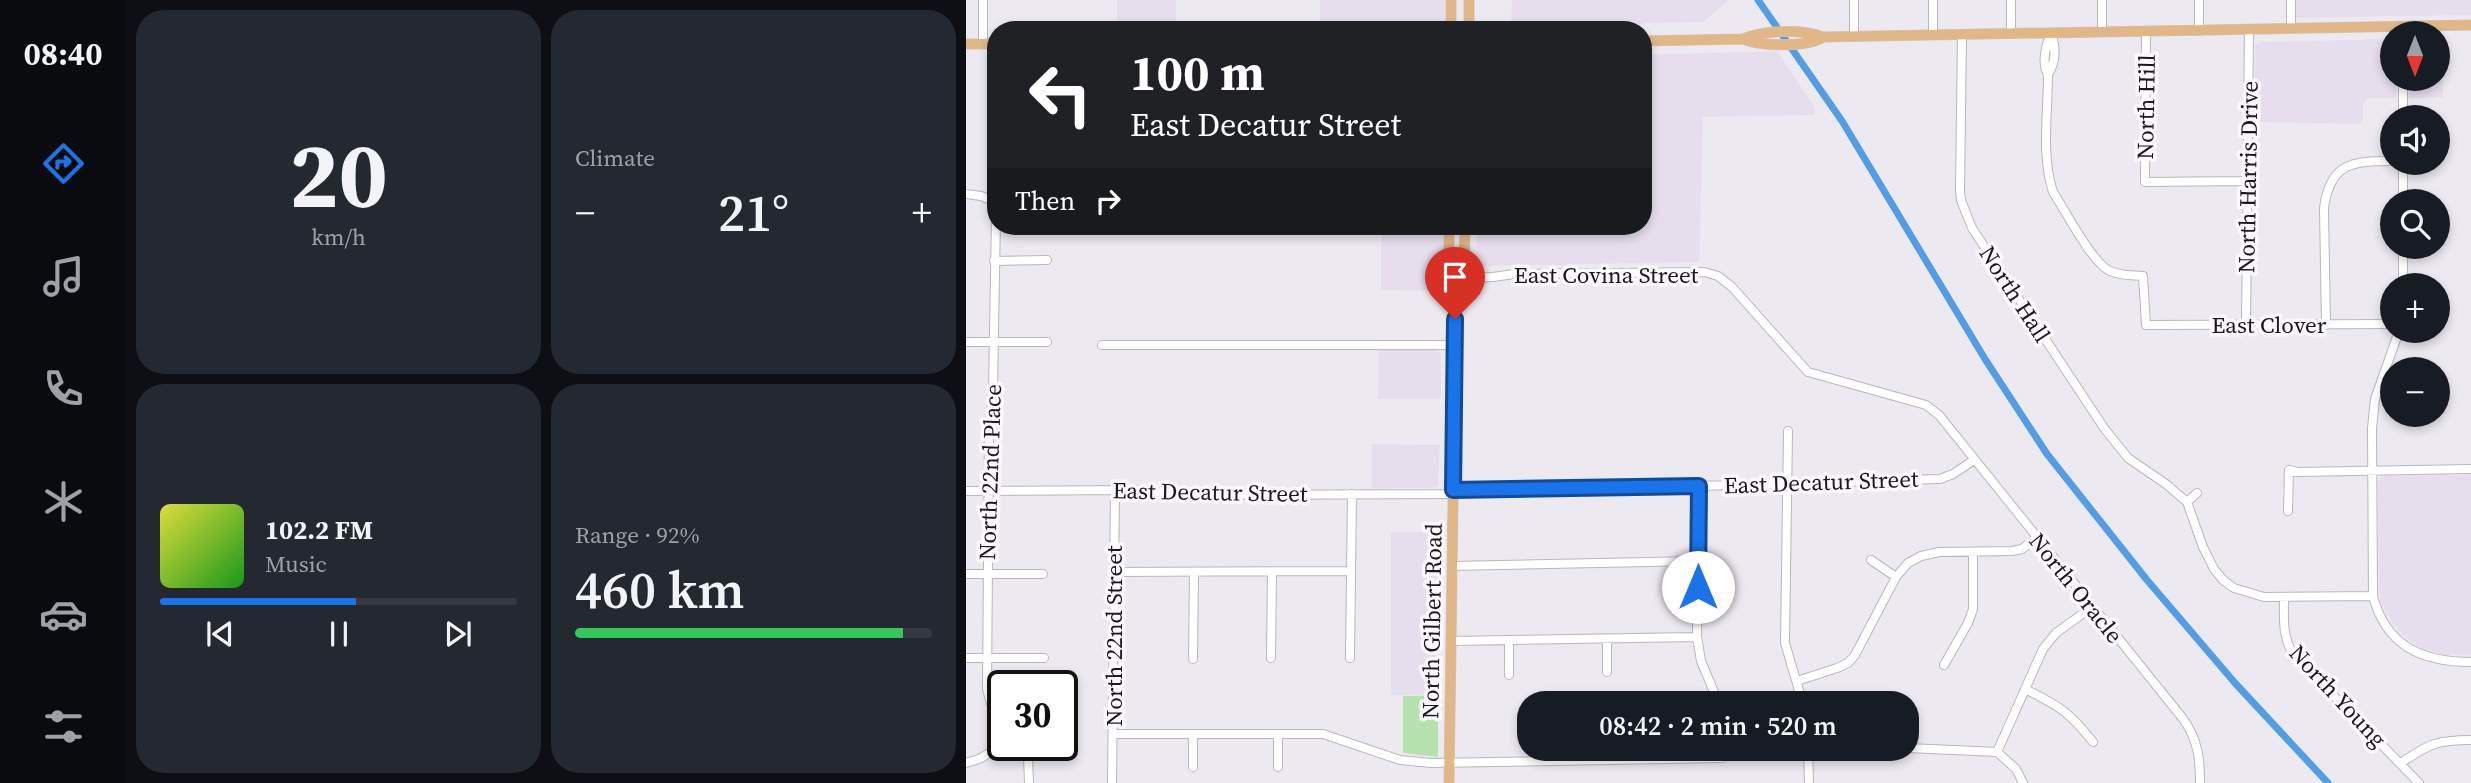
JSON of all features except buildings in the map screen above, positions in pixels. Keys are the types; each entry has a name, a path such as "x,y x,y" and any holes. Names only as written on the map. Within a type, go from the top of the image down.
{"main road":[{"path":"1451,0 1451,21"},
{"path":"1469,0 1469,21"},
{"path":"2450,27 2471,25"},
{"path":"1652,41 1743,38 1755,33 1811,32 1823,37 2199,30 2380,30"},
{"path":"1743,38 1754,43 1815,43 1823,37"},
{"path":"966,44 987,44"},
{"name":"North Gilbert Road","path":"1449,783 1456,292 1449,278 1450,235"},
{"path":"1456,292 1464,279 1465,235"}],"street":[{"path":"983,0 983,44"},
{"path":"1854,0 1854,36"},
{"path":"1933,0 1933,35"},
{"path":"2011,0 2011,33"},
{"path":"2102,0 2102,32"},
{"path":"2199,0 2199,30"},
{"path":"2291,0 2291,29"},
{"name":"North Harris Drive","path":"2246,325 2249,30"},
{"name":"North Hill","path":"2146,31 2145,182 2248,181"},
{"name":"East Clover","path":"2051,33 2056,46 2052,69 2048,75 2047,165 2053,192 2101,265 2121,275 2143,276 2146,325 2380,324"},
{"name":"North Hall","path":"1962,34 1960,191 1972,228 2104,428 2128,458 2187,502"},
{"path":"2326,325 2323,208 2326,190 2342,168 2356,163 2380,162"},
{"path":"2329,164 2338,172"},
{"path":"966,194 987,198"},
{"name":"North 22nd Place","path":"987,670 995,235"},
{"path":"994,261 1047,260"},
{"name":"East Covina Street","path":"1449,278 1493,278 1514,274 1704,272 1718,276 1732,287 1808,372 1926,405"},
{"path":"966,342 1047,342"},
{"path":"2395,343 2375,400 2372,471 2374,596 2377,610 2386,627 2404,645 2432,658 2471,662"},
{"path":"1102,345 1455,345"},
{"name":"North Oracle","path":"1926,405 1939,415 2193,734 2199,752 2200,783"},
{"path":"1788,430 1785,643 1800,691"},
{"name":"East Decatur Street","path":"966,491 1115,490 1196,495 1352,494 1940,479 1974,460"},
{"path":"2288,511 2289,470 2471,469"},
{"path":"1699,486 1697,637 1701,661 1714,691"},
{"name":"North 22nd Street","path":"1112,783 1115,490"},
{"path":"2197,493 2187,502 2203,547 2214,569 2234,588 2250,595 2284,597 2374,596"},
{"path":"1350,658 1352,494"},
{"path":"1797,681 1848,663 1896,577 1908,564 1922,556 1939,552 2022,549 2036,538"},
{"path":"1944,665 1973,609 1973,552"},
{"path":"1871,559 1896,577"},
{"path":"1452,566 1698,561"},
{"path":"1114,572 1351,572"},
{"path":"1193,659 1194,572"},
{"path":"1271,658 1272,572"},
{"path":"966,574 1043,574"},
{"name":"North Young","path":"2284,597 2284,631 2293,654 2419,783"},
{"path":"1997,752 2043,649 2056,633 2092,607"},
{"path":"1451,641 1697,637"},
{"path":"1607,639 1607,672"},
{"path":"1509,640 1509,675"},
{"path":"966,658 1044,658"},
{"path":"2026,690 2060,706 2093,742"},
{"path":"1113,734 1328,735 1400,760 1449,764 1523,761"},
{"path":"1193,734 1193,767"},
{"path":"1278,734 1278,767"},
{"path":"2401,763 2429,744 2444,740 2471,740"},
{"path":"1919,748 1997,752 2016,769 2022,783"},
{"path":"966,763 987,754"},
{"path":"1028,761 1029,783"},
{"path":"1808,761 1809,783"}],"shaded area":[{"path":"1117,0 1176,0 1176,21 1117,21"},
{"path":"1320,0 1445,0 1445,21 1320,21"},
{"path":"1512,0 1729,0 1703,22 1511,21"},
{"path":"2291,0 2471,0 2471,15 2291,18"},
{"path":"2380,39 2380,91 2396,91 2396,98 2368,98 2363,104 2363,119 2359,124 2255,122 2255,45 2260,42"},
{"path":"1777,51 1815,108 1814,115 1703,117 1699,262 1476,266 1477,235 1652,235 1652,55"},
{"path":"2409,91 2443,91 2443,97 2409,98"},
{"path":"1381,235 1444,235 1443,291 1381,290"},
{"path":"1379,350 1438,350 1441,355 1441,399 1378,399"},
{"path":"1372,444 1440,445 1438,486 1372,488"},
{"path":"2471,475 2471,655 2446,655 2425,650 2406,638 2381,603 2378,482 2384,476"},
{"path":"1391,532 1441,532 1438,696 1391,695"}],"green space":[{"path":"1403,696 1438,696 1438,757 1403,753"}],"waterway":[{"path":"1758,0 1842,121 1985,359 2047,454 2147,580 2235,683 2328,783"}],"route":[{"path":"1455,319 1453,490 1699,486 1698,587"}]}
